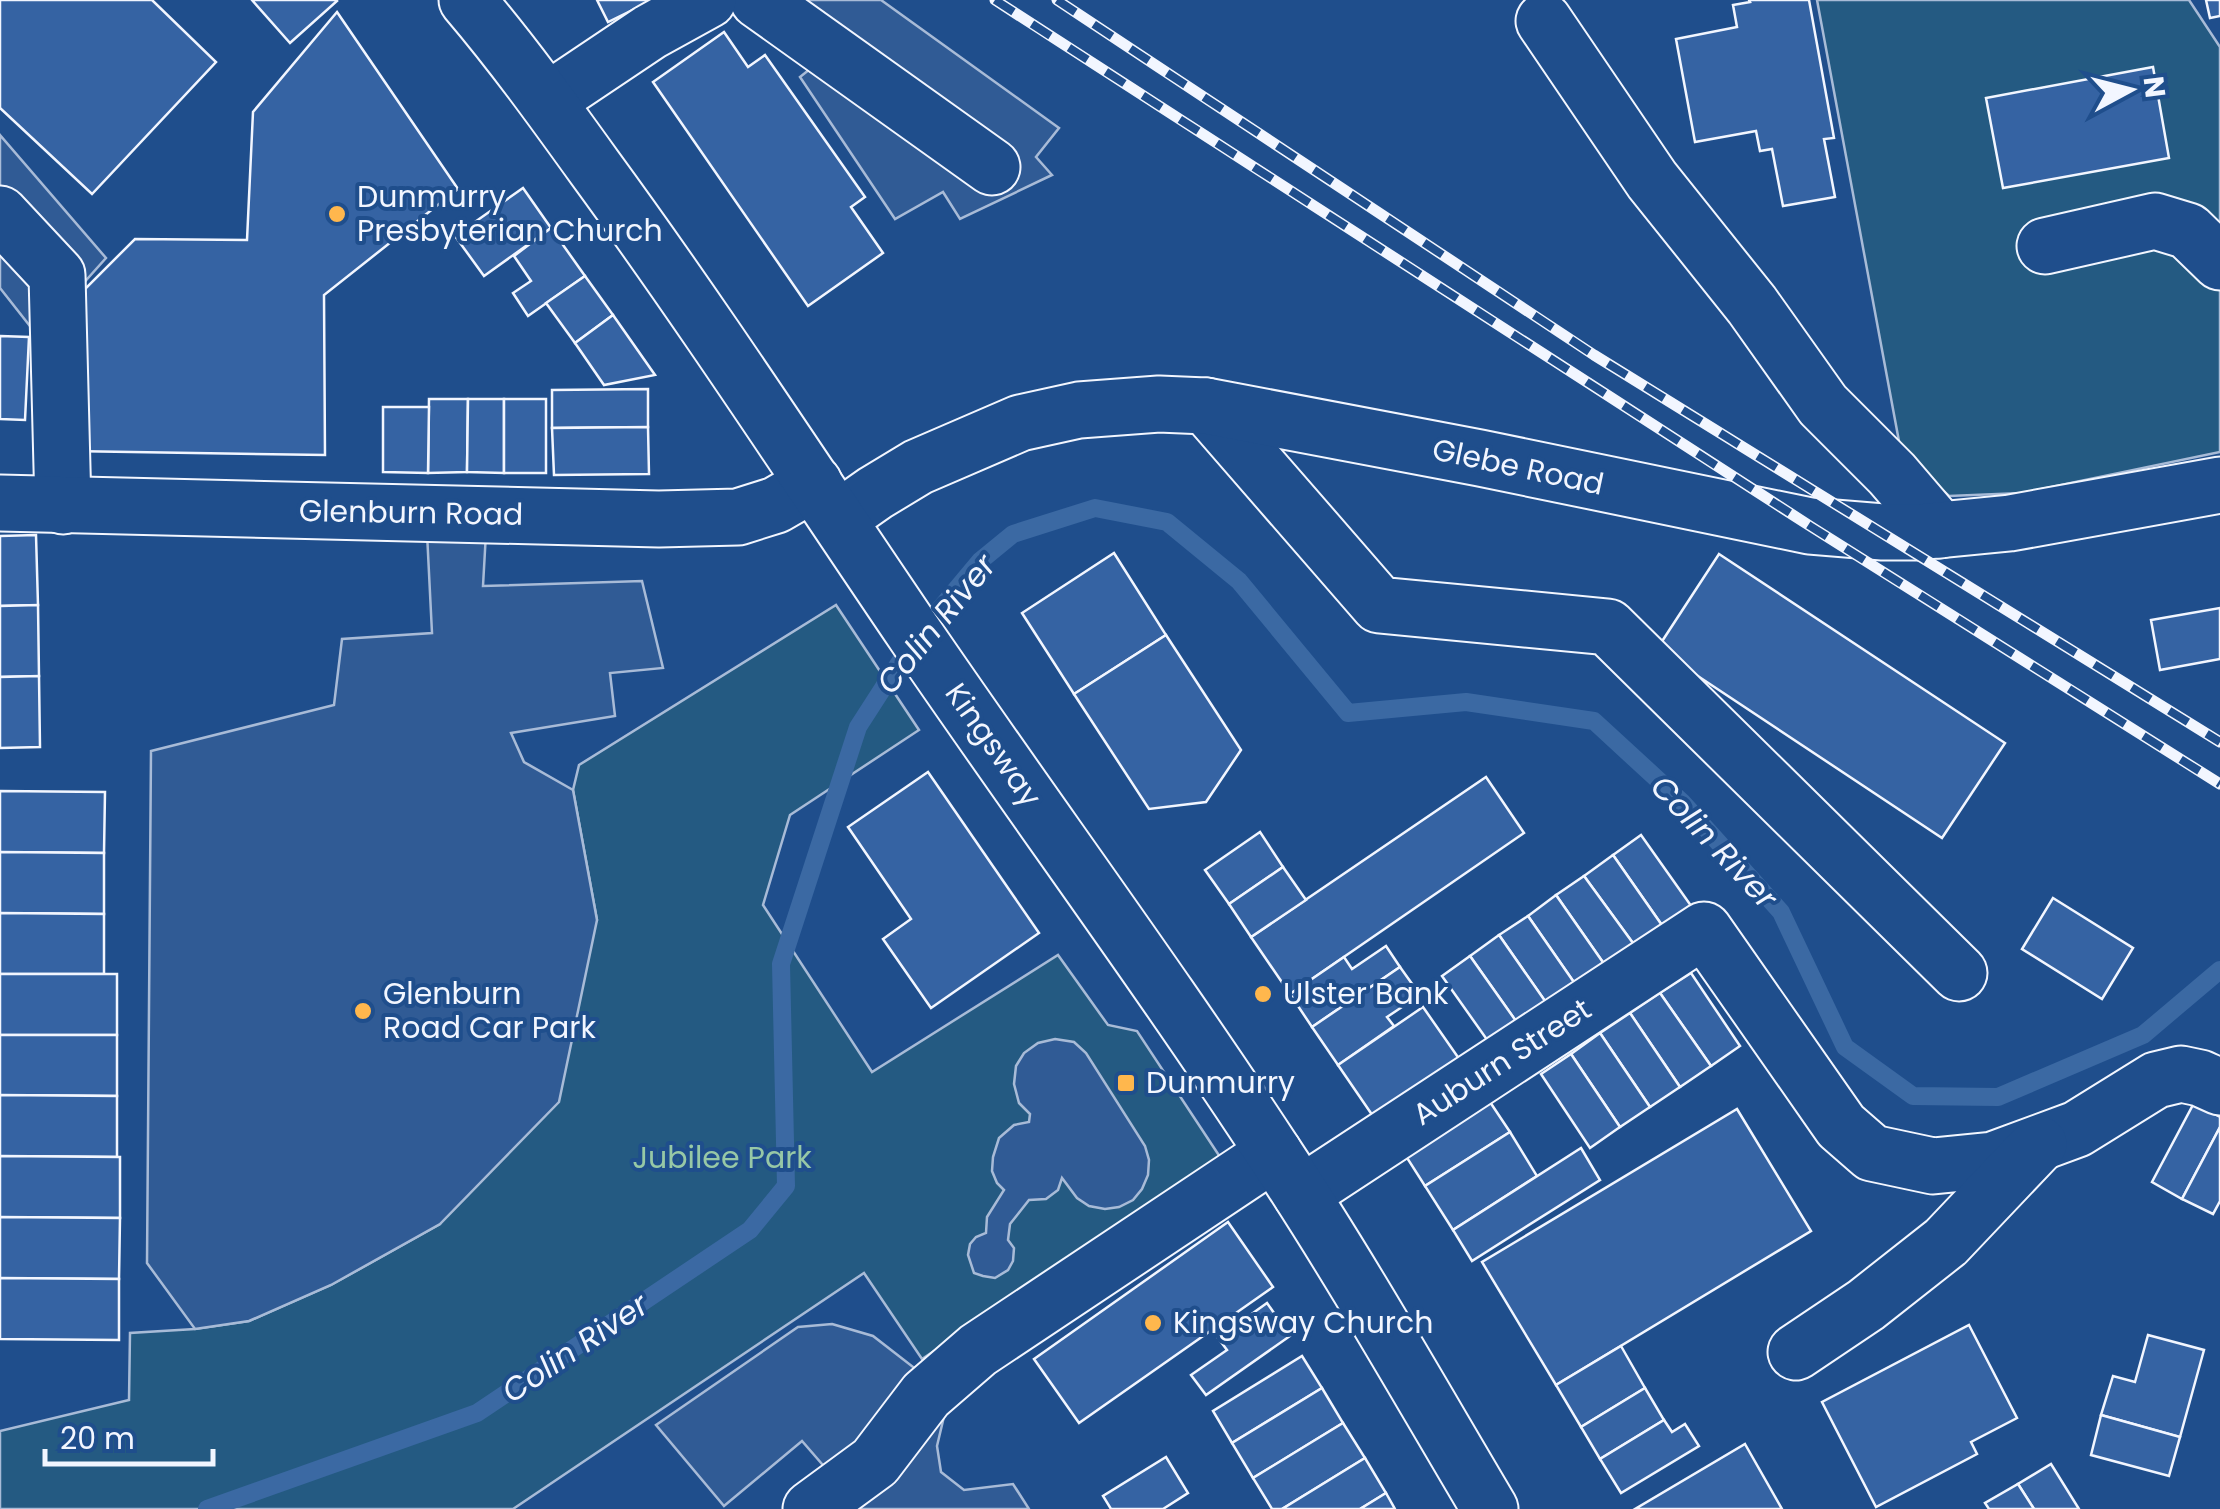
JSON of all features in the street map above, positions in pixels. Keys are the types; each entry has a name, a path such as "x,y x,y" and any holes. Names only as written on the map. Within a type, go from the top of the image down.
{"street":[{"name":"Kingsway","path":"468,0 635,223 1288,1174 1490,1509"},
{"path":"547,102 650,32 708,0"},
{"path":"758,0 992,167"},
{"path":"1544,21 1652,180 1752,305 1824,405 1940,530"},
{"path":"0,214 57,276 63,506"},
{"path":"2045,246 2154,221 2188,231 2220,262"},
{"name":"Glebe Road","path":"826,500 918,468 1020,423 1079,410 1159,404 1206,406 1810,526 1883,532 2028,520 2220,485"},
{"path":"1206,406 1380,604 1608,627 1958,973"},
{"name":"Glenburn Road","path":"0,503 659,519 738,517 776,504 826,500"},
{"name":"Auburn Street","path":"810,1509 876,1462 926,1395 978,1350 1704,930 1841,1126 1872,1153 1933,1166 1965,1164 1993,1160 2041,1142"},
{"path":"1796,1352 1866,1305 1946,1242 2041,1142 2078,1128 2156,1080 2181,1074 2210,1083"}],"green space":[{"path":"1817,0 2189,0 2220,47 2220,452 2022,493 1949,496 1901,452"},
{"name":"Jubilee Park","path":"836,605 919,730 790,815 763,905 872,1072 1058,955 1108,1025 1137,1031 1222,1160 922,1359 864,1273 513,1509 0,1509 0,1431 129,1400 130,1333 249,1321 331,1285 440,1224 597,920 573,790 579,765"}],"shaded area":[{"path":"783,0 881,0 1059,128 1036,157 1052,175 960,219 943,192 895,219 800,77 820,61"},
{"path":"0,135 106,258 37,335 0,288"},
{"name":"Glenburn Road Car Park","path":"426,513 487,515 483,586 642,581 663,668 610,673 615,716 511,733 524,762 573,790 597,920 559,1102 440,1224 331,1285 249,1321 195,1329 147,1263 151,751 334,705 342,639 432,633"},
{"path":"1055,1039 1074,1042 1086,1053 1145,1146 1148,1175 1133,1200 1105,1209 1089,1206 1077,1198 1062,1178 1058,1190 1046,1199 1029,1200 1010,1224 1008,1240 1014,1248 1008,1270 995,1278 983,1276 974,1273 968,1255 970,1244 986,1233 987,1217 1004,1190 992,1171 993,1157 999,1138 1014,1125 1029,1122 1030,1114 1019,1103 1014,1084 1016,1066 1024,1053 1038,1043"},
{"path":"832,1324 873,1336 926,1377 946,1408 937,1446 941,1472 964,1490 1013,1484 1029,1509 861,1509 802,1441 724,1506 656,1425 798,1327"}],"building":[{"path":"0,0 152,0 216,62 92,194 0,108"},
{"path":"252,0 336,0 337,1 290,43"},
{"path":"597,0 653,0 608,22"},
{"path":"1749,0 1809,0 1834,138 1824,139 1835,197 1783,206 1772,149 1760,151 1756,131 1695,142 1676,39 1737,27 1733,5"},
{"path":"2206,0 2220,0 2220,16 2210,18"},
{"name":"Dunmurry Presbyterian Church","path":"337,12 458,189 324,295 325,455 70,451 75,299 135,239 247,240 253,112"},
{"path":"724,32 748,67 765,55 865,197 851,207 883,253 808,306 653,82"},
{"path":"2153,67 2169,158 2003,188 1986,98"},
{"path":"523,188 551,228 484,276 455,236"},
{"path":"551,228 585,276 528,316 513,293 531,281 514,256"},
{"path":"585,276 613,315 575,343 546,303"},
{"path":"613,315 655,375 604,385 575,343"},
{"path":"0,336 29,337 25,420 0,419"},
{"path":"648,389 648,427 552,428 552,390"},
{"path":"429,399 468,399 467,472 428,473"},
{"path":"468,399 504,399 504,473 467,472"},
{"path":"504,399 546,399 546,473 504,473"},
{"path":"383,407 429,407 428,473 383,472"},
{"path":"648,427 649,474 554,475 552,428"},
{"path":"36,535 38,605 0,606 0,536"},
{"path":"1114,553 1166,635 1074,694 1022,613"},
{"path":"1719,554 2005,743 1942,838 1657,649"},
{"path":"38,605 39,676 0,677 0,606"},
{"path":"2220,608 2220,659 2160,670 2151,620"},
{"path":"1166,635 1241,750 1206,802 1149,809 1074,694"},
{"path":"39,676 40,747 0,748 0,677"},
{"path":"928,772 1039,933 931,1008 883,939 911,919 848,827"},
{"path":"1486,777 1524,833 1290,994 1251,937"},
{"path":"0,791 105,792 104,853 0,852"},
{"path":"1260,832 1283,867 1229,904 1205,870"},
{"path":"1641,835 1694,910 1666,931 1613,855"},
{"path":"0,852 104,853 104,914 0,913"},
{"path":"1613,855 1666,931 1638,950 1584,876"},
{"path":"1283,867 1306,900 1251,937 1229,904"},
{"path":"1584,876 1638,950 1609,971 1556,895"},
{"path":"1556,895 1609,971 1580,991 1528,916"},
{"path":"2053,898 2133,948 2102,999 2022,949"},
{"path":"0,913 104,914 104,974 0,974"},
{"path":"1528,916 1580,991 1552,1011 1499,935"},
{"path":"1499,935 1552,1011 1523,1031 1470,956"},
{"path":"1386,946 1400,967 1312,1027 1290,994 1344,957 1352,969"},
{"path":"1470,956 1523,1031 1495,1051 1442,976"},
{"path":"1400,967 1420,995 1387,1017 1394,1026 1338,1065 1312,1027"},
{"path":"1691,973 1740,1046 1711,1066 1660,993"},
{"path":"0,974 117,974 117,1035 0,1035"},
{"path":"1660,993 1711,1066 1680,1087 1630,1013"},
{"path":"1423,1007 1462,1063 1377,1122 1338,1065"},
{"path":"1630,1013 1680,1087 1650,1107 1600,1033"},
{"path":"1600,1033 1650,1107 1620,1127 1571,1054"},
{"path":"0,1035 117,1035 117,1096 0,1095"},
{"path":"1571,1054 1620,1127 1590,1148 1541,1074"},
{"path":"0,1095 117,1096 117,1157 0,1156"},
{"path":"1486,1096 1510,1132 1425,1186 1402,1150"},
{"path":"2194,1103 2220,1117 2220,1127 2182,1199 2152,1182"},
{"path":"1737,1109 1811,1231 1556,1385 1482,1262"},
{"path":"2220,1127 2220,1201 2213,1214 2182,1199"},
{"path":"1510,1132 1537,1176 1453,1230 1425,1186"},
{"path":"1581,1148 1600,1180 1472,1261 1453,1230"},
{"path":"0,1156 120,1157 120,1218 0,1217"},
{"path":"0,1217 120,1218 119,1279 0,1278"},
{"name":"Kingsway Church","path":"1228,1222 1273,1287 1079,1423 1034,1359"},
{"path":"0,1278 119,1279 119,1340 0,1339"},
{"path":"1267,1303 1290,1336 1206,1395 1191,1375 1227,1350 1218,1338"},
{"path":"1969,1325 2017,1418 1971,1442 1977,1454 1876,1507 1822,1402"},
{"path":"2148,1335 2204,1350 2180,1437 2101,1415 2113,1376 2135,1382"},
{"path":"1621,1346 1645,1388 1581,1427 1556,1385"},
{"path":"1302,1356 1322,1388 1232,1443 1213,1411"},
{"path":"1322,1388 1343,1423 1253,1478 1232,1443"},
{"path":"1645,1388 1664,1420 1600,1459 1581,1427"},
{"path":"2101,1415 2180,1437 2169,1476 2091,1455"},
{"path":"1664,1420 1672,1432 1685,1424 1699,1446 1621,1493 1600,1459"},
{"path":"1343,1423 1365,1458 1282,1509 1272,1509 1253,1478"},
{"path":"1745,1444 1782,1509 1635,1509"},
{"path":"1166,1457 1188,1493 1163,1509 1111,1509 1103,1496"},
{"path":"1365,1458 1386,1493 1360,1509 1282,1509"},
{"path":"2051,1464 2079,1509 2034,1509 2018,1484"},
{"path":"2018,1484 2034,1509 1989,1509 1985,1503"},
{"path":"1386,1493 1395,1509 1360,1509"}],"waterway":[{"name":"Colin River","path":"207,1509 477,1413 750,1230 786,1186 781,964 858,727 914,640 980,561 1013,534 1095,508 1167,522 1239,581 1348,713 1466,702 1594,721 1682,802 1781,912 1845,1047 1913,1096 1998,1097 2143,1035 2220,970"}],"railway":[{"path":"995,0 1810,526 2220,784"},
{"path":"1057,0 1594,355 2220,742"}],"place":[{"name":"Dunmurry Presbyterian Church","path":"337,214"},
{"name":"Ulster Bank","path":"1263,994"},
{"name":"Glenburn Road Car Park","path":"363,1011"},
{"name":"Dunmurry","path":"1126,1083"},
{"name":"Kingsway Church","path":"1153,1323"}]}
